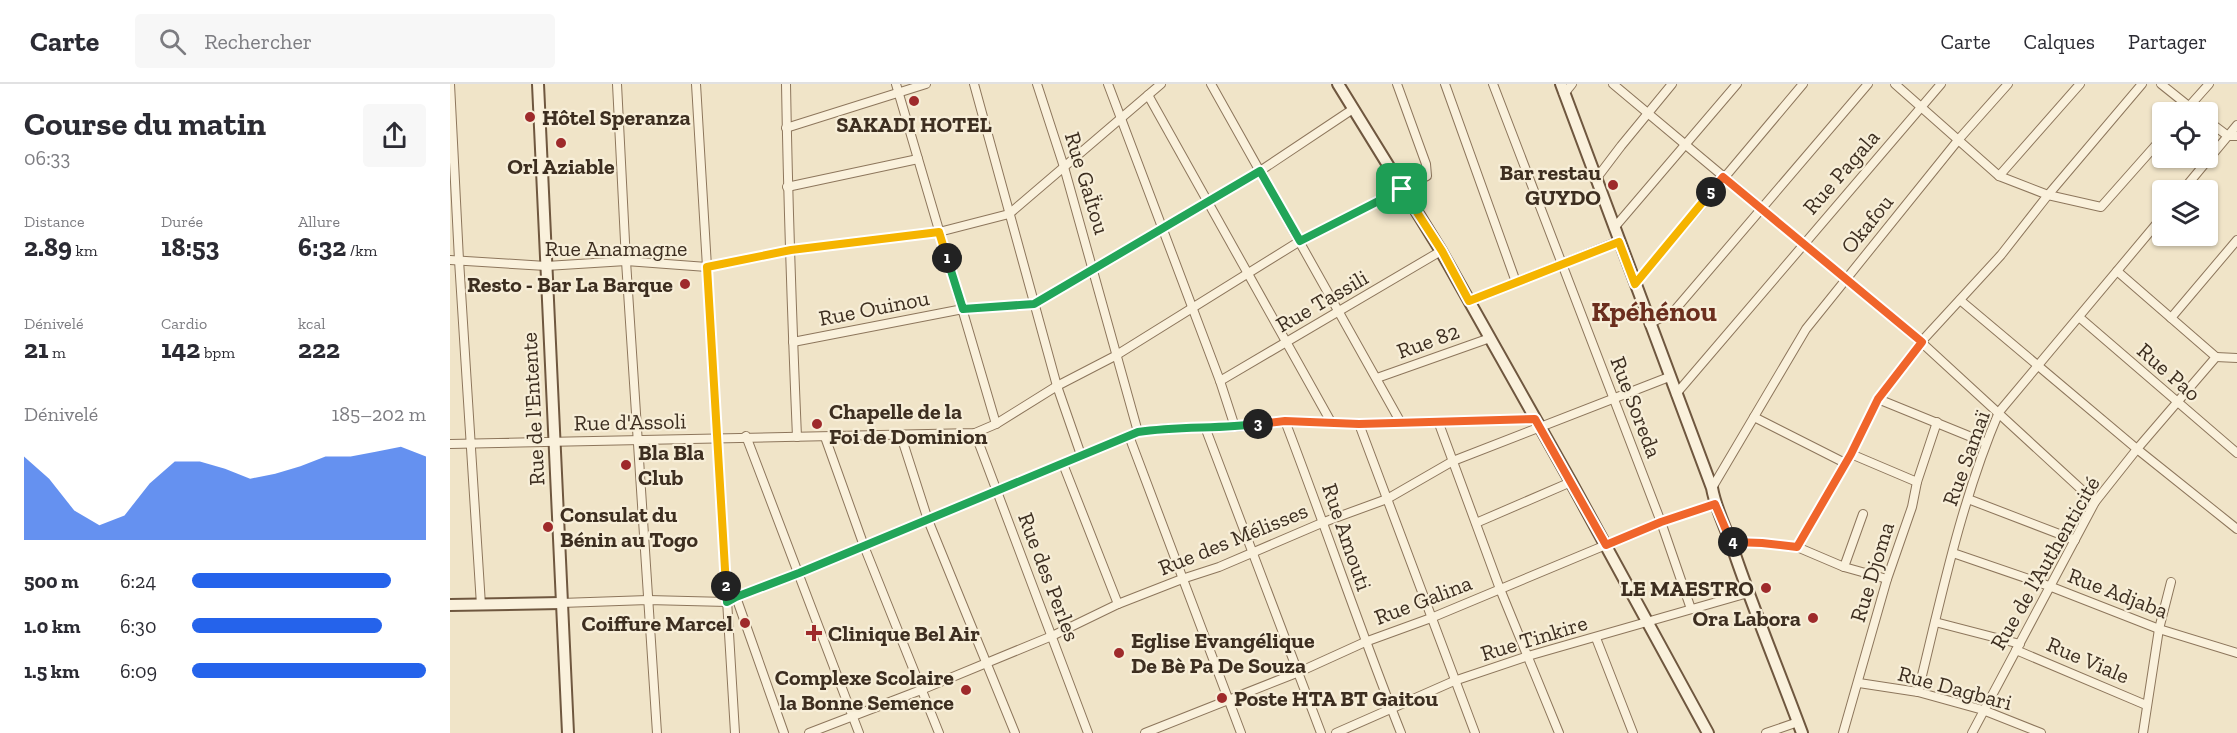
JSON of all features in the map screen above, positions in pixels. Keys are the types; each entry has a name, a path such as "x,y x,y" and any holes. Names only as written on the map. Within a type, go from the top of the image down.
{"street":[{"path":"450,84 454,260 471,443 481,605"},
{"name":"Rue de l'Entente","path":"538,84 568,733"},
{"path":"616,84 657,733"},
{"path":"696,84 735,733"},
{"path":"786,84 787,187 796,437"},
{"path":"896,84 996,424"},
{"path":"786,128 926,84"},
{"path":"974,84 1057,386 1081,455"},
{"name":"Rue GaÏtou","path":"1037,84 1064,167 1138,432"},
{"path":"1108,84 1220,381 1235,427"},
{"name":"Rue Anamagne","path":"454,260 546,266 626,261 707,267 791,250 939,232 1009,214 1161,84"},
{"path":"1211,84 1401,423"},
{"path":"1338,84 1442,251 1708,733"},
{"name":"Rue d'Assoli","path":"450,444 975,433 996,424 1057,386 1115,356 1300,241 1427,176 1426,164 1397,84"},
{"path":"1445,84 1516,282"},
{"name":"Rue Soreda","path":"1493,84 1661,522 1691,609"},
{"path":"1572,84 1562,89 1802,733"},
{"path":"1613,84 1761,210 1922,342 2095,502"},
{"path":"1596,179 1672,84"},
{"path":"1614,228 1737,84"},
{"path":"1635,284 1803,84"},
{"path":"1649,324 1674,311 1868,84"},
{"path":"1894,84 1999,176 2048,195 2101,207 2152,149"},
{"name":"Rue Pagala","path":"1676,394 1941,84"},
{"name":"Okafou","path":"1712,488 1797,342 1959,139 2008,84"},
{"path":"1999,176 2080,84"},
{"path":"1797,547 1851,454 1878,399 1922,342 2001,255 2048,195 2142,84"},
{"path":"2161,84 2179,102"},
{"path":"2194,102 2209,84"},
{"path":"1148,95 1331,422"},
{"path":"1034,304 1260,171 1353,109"},
{"path":"2191,180 2237,125"},
{"path":"2218,128 2228,136 2237,136"},
{"path":"787,187 918,159"},
{"name":"Rue Samaï","path":"1918,693 1968,499 1986,443 1999,412 2152,229"},
{"path":"2171,318 2237,240"},
{"path":"1469,301 1619,242"},
{"name":"Rue Tassili","path":"1220,381 1442,251"},
{"path":"2117,271 2216,357 2237,358"},
{"path":"1960,300 2036,366 2237,529"},
{"name":"Rue Ouinou","path":"793,342 963,309 1034,304"},
{"name":"Rue Pao","path":"2079,317 2237,453"},
{"name":"Rue 82","path":"1377,378 1490,338"},
{"name":"Rue de l'Authenticité","path":"1972,733 2095,502 2176,402 2216,357"},
{"name":"Rue des Mélisses","path":"809,733 1052,636 1118,604 1387,499 1453,461 1538,423 1613,399 1670,377"},
{"path":"1878,399 1986,443"},
{"path":"1754,417 1845,463"},
{"path":"450,605 648,600 727,602 1138,432 1171,428 1235,427 1285,421 1359,424 1438,421 1538,423"},
{"name":"Rue Amouti","path":"1285,421 1324,522 1365,642 1401,733"},
{"path":"1438,421 1500,589 1559,733"},
{"name":"Rue Djoma","path":"1843,733 1887,579 1912,507 1917,482 1937,422"},
{"path":"1359,424 1475,733"},
{"path":"1205,427 1321,733"},
{"name":"Rue des Perles","path":"975,433 1088,733"},
{"path":"746,436 859,733"},
{"path":"901,436 928,520 1015,733"},
{"path":"1129,436 1241,733"},
{"path":"825,437 864,546 939,733"},
{"path":"1851,454 1917,482"},
{"path":"1063,464 1118,604"},
{"path":"1476,523 1571,482"},
{"path":"1968,499 2075,540"},
{"name":"Rue Galina","path":"1145,733 1166,729 1228,699 1299,672 1365,642 1431,618 1661,522 1715,504"},
{"path":"1844,567 1863,514"},
{"path":"1731,542 1797,547 1844,567 1887,579"},
{"name":"Rue Adjaba","path":"1953,553 2049,586 2158,629 2237,653"},
{"path":"2143,733 2158,629 2171,582"},
{"name":"Rue Tinkire","path":"1336,733 1454,681 1528,656 1748,593"},
{"path":"736,597 784,733"},
{"name":"Rue Viale","path":"1935,622 2018,647 2146,705"},
{"path":"1596,638 1633,733"},
{"name":"Rue Dagbari","path":"1859,683 1918,693 1983,710 2041,733"},
{"path":"1766,733 1798,722"}],"place":[{"name":"SAKADI HOTEL","path":"914,101"},
{"name":"Hôtel Speranza","path":"530,117"},
{"name":"Orl Aziable","path":"561,143"},
{"name":"Bar restau GUYDO","path":"1613,185"},
{"name":"Resto - Bar La Barque","path":"685,284"},
{"name":"Chapelle de la Foi de Dominion","path":"817,424"},
{"name":"Bla Bla Club","path":"626,465"},
{"name":"Consulat du Bénin au Togo","path":"548,527"},
{"name":"LE MAESTRO","path":"1766,588"},
{"name":"Ora Labora","path":"1813,618"},
{"name":"Coiffure Marcel","path":"745,623"},
{"name":"Clinique Bel Air","path":"814,633"},
{"name":"Eglise Evangélique De Bè Pa De Souza","path":"1119,653"},
{"name":"Complexe Scolaire la Bonne Semence","path":"966,690"},
{"name":"Poste HTA BT Gaitou","path":"1222,698"}],"district":[{"name":"Kpéhénou","path":"1654,311"}],"route":[{"path":"1260,171 1300,241 1402,189 1442,251 1469,301 1619,242 1635,284 1723,177 1922,342 1878,399 1851,454 1797,547 1731,542 1715,504 1661,522 1606,545 1535,419 1359,424 1285,421 1235,427 1171,428 1138,432 727,602 707,267 791,250 939,232 963,309 1034,304 1260,171"}]}
